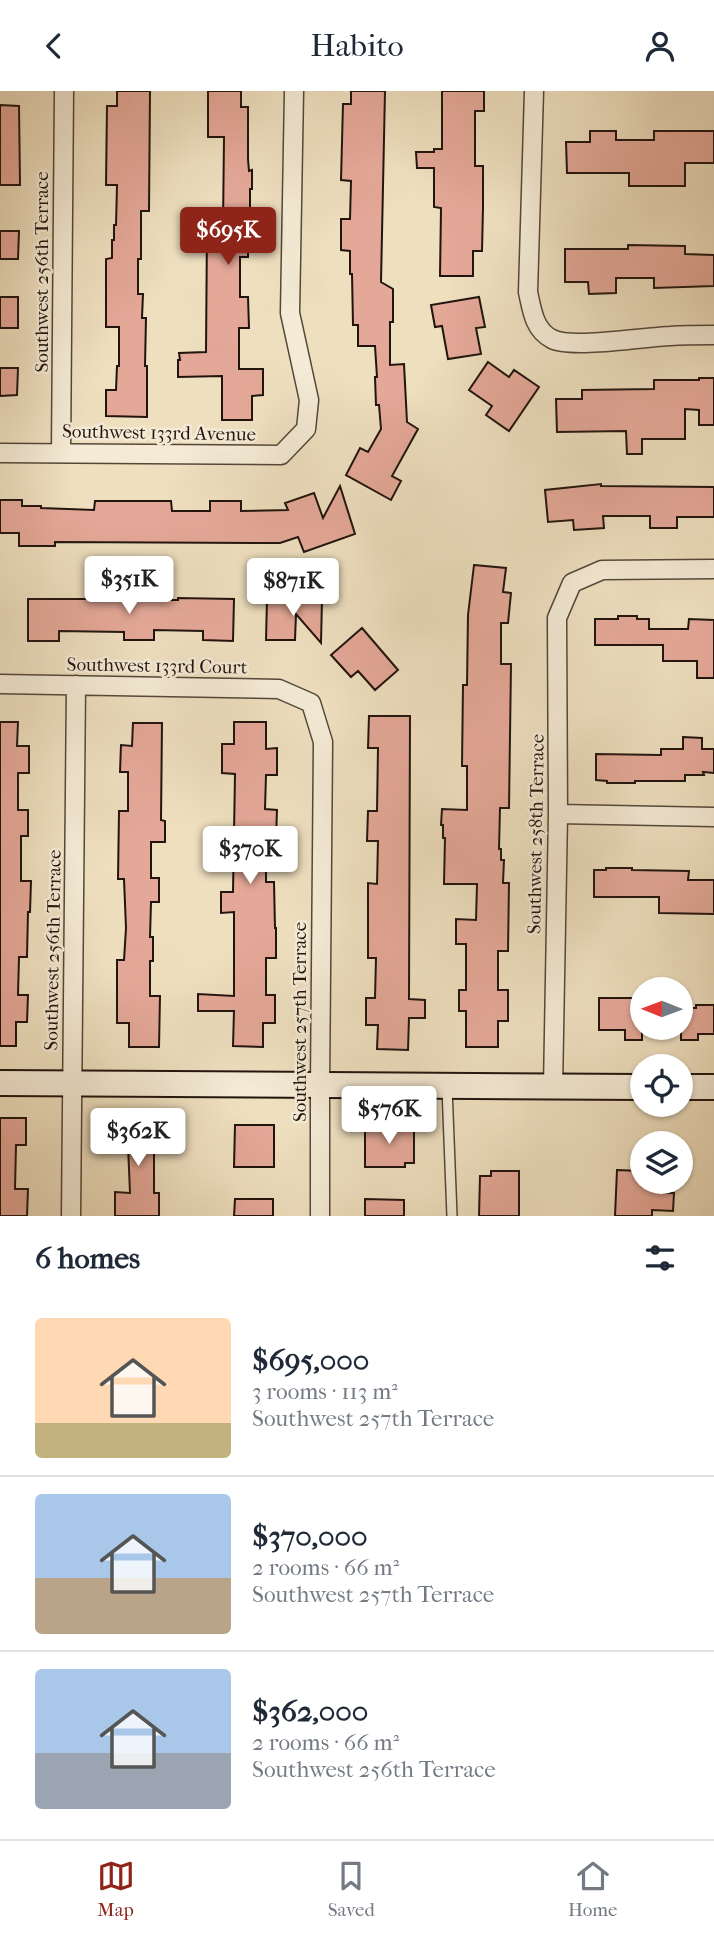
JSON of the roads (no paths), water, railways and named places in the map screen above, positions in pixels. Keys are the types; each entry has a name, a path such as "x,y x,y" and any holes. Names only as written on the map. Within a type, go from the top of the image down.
{"street":[{"name":"Southwest 256th Terrace","path":"61,453 64,91"},
{"name":"Southwest 133rd Avenue","path":"0,453 281,455 306,429 309,400 290,313 294,91"},
{"path":"534,91 528,292 534,321 544,334 554,340 572,344 674,335 714,335"},
{"name":"Southwest 258th Terrace","path":"553,1088 558,618 572,583 602,570 714,569"},
{"name":"Southwest 133rd Court","path":"0,684 279,689 311,703"},
{"name":"Southwest 256th Terrace","path":"71,1216 76,685"},
{"name":"Southwest 257th Terrace","path":"311,703 324,741 320,1216"},
{"path":"558,814 714,817"},
{"path":"0,1083 630,1087"},
{"path":"693,1087 714,1087"}],"lane":[{"path":"447,1087 452,1216"}]}
